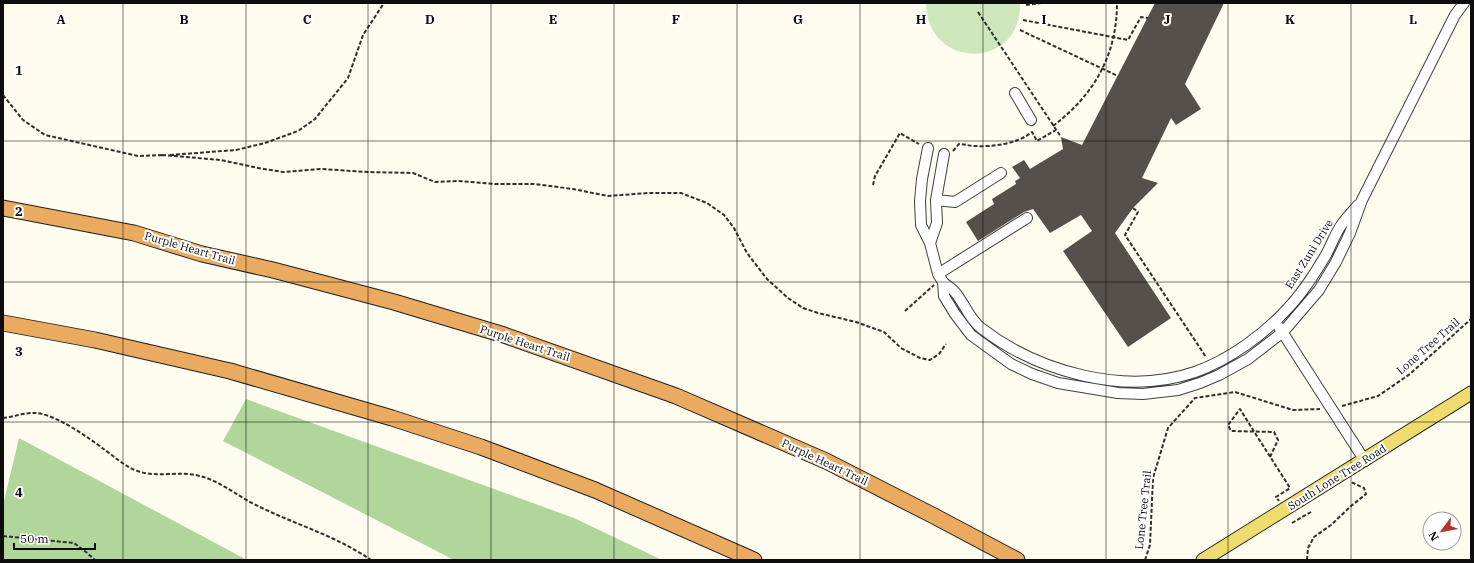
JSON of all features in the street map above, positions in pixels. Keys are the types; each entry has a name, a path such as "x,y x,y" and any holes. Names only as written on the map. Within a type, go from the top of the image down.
{"highway":[{"name":"Purple Heart Trail","path":"3,208 134,233 202,254 273,270 394,302 526,342 676,396 826,460 1017,560"},
{"path":"3,323 95,340 230,371 392,418 480,447 595,490 754,560"}],"main road":[{"name":"South Lone Tree Road","path":"1203,560 1365,461 1471,393"}],"street":[{"name":"East Zuni Drive","path":"928,148 922,179 920,201 921,225 930,243 944,296 971,335 1011,364 1032,374 1058,383 1118,393 1143,394 1178,390 1219,375 1248,359 1283,332 1319,290 1333,268 1350,233 1362,200 1455,16 1464,3"},
{"path":"1015,93 1031,120"},
{"path":"930,243 937,223 936,200 948,155"},
{"path":"936,200 955,202 1001,174"},
{"name":"East Zuni Drive","path":"940,278 954,291 979,327 1003,344 1030,358 1080,375 1125,381 1155,380 1195,372 1212,365 1244,346 1275,322 1290,306 1309,281 1342,224 1362,200"},
{"path":"940,278 1027,218"},
{"path":"1275,322 1283,332 1365,461"}],"path":[{"path":"3,95 23,120 45,135 138,156 236,150 266,143 298,131 315,119 348,78 363,35 384,3"},
{"path":"1026,5 1041,3"},
{"path":"1053,126 1082,101 1096,82 1114,37 1117,3"},
{"path":"978,12 1061,137"},
{"path":"1023,20 1128,40 1140,17 1148,18"},
{"path":"1020,30 1118,76"},
{"path":"948,155 959,144 972,146 998,145 1017,140 1032,132 1037,140 1056,130"},
{"path":"873,185 875,176 900,133 928,148"},
{"path":"162,155 221,160 283,172 321,169 413,173 435,182 458,181 496,184 534,184 573,189 608,196 649,193 681,193 707,203 724,215 734,228 747,253 767,279 788,298 803,308 884,332 902,348 920,358 930,360 939,354 946,344"},
{"path":"1133,208 1138,212 1125,235 1209,361"},
{"path":"905,310 940,278"},
{"name":"Lone Tree Trail","path":"1145,560 1150,545 1152,478 1168,428 1195,398 1235,392 1294,410 1332,409 1378,396 1410,374 1471,319"},
{"path":"1270,457 1278,440 1274,432 1254,432 1231,431 1228,425 1240,409 1254,432 1270,457 1290,488 1276,496 1279,502"},
{"path":"3,418 33,413 56,419 106,450 124,465 136,471 159,475 187,474 200,476 224,487 254,504 358,550 371,560"},
{"path":"1307,560 1308,548 1314,537 1331,525 1366,494 1364,488 1339,476"},
{"path":"1292,523 1310,512"},
{"path":"3,536 74,544 95,560"}],"green space":[{"path":"926,3 1020,3 1017,25 1006,41 991,50 974,54 957,51 941,41 930,25"},
{"path":"246,399 574,518 662,560 454,560 223,441"},
{"path":"19,438 247,560 3,560 3,505"}],"building":[{"path":"1155,3 1224,3 1185,84 1201,109 1176,125 1171,118 1142,178 1158,183 1133,208 1115,233 1171,318 1128,347 1063,251 1092,231 1081,215 1050,233 1033,209 1024,212 978,241 966,222 994,204 992,199 1016,184 1015,181 1020,178 1012,167 1024,160 1030,169 1063,149 1061,137 1082,145"}]}
